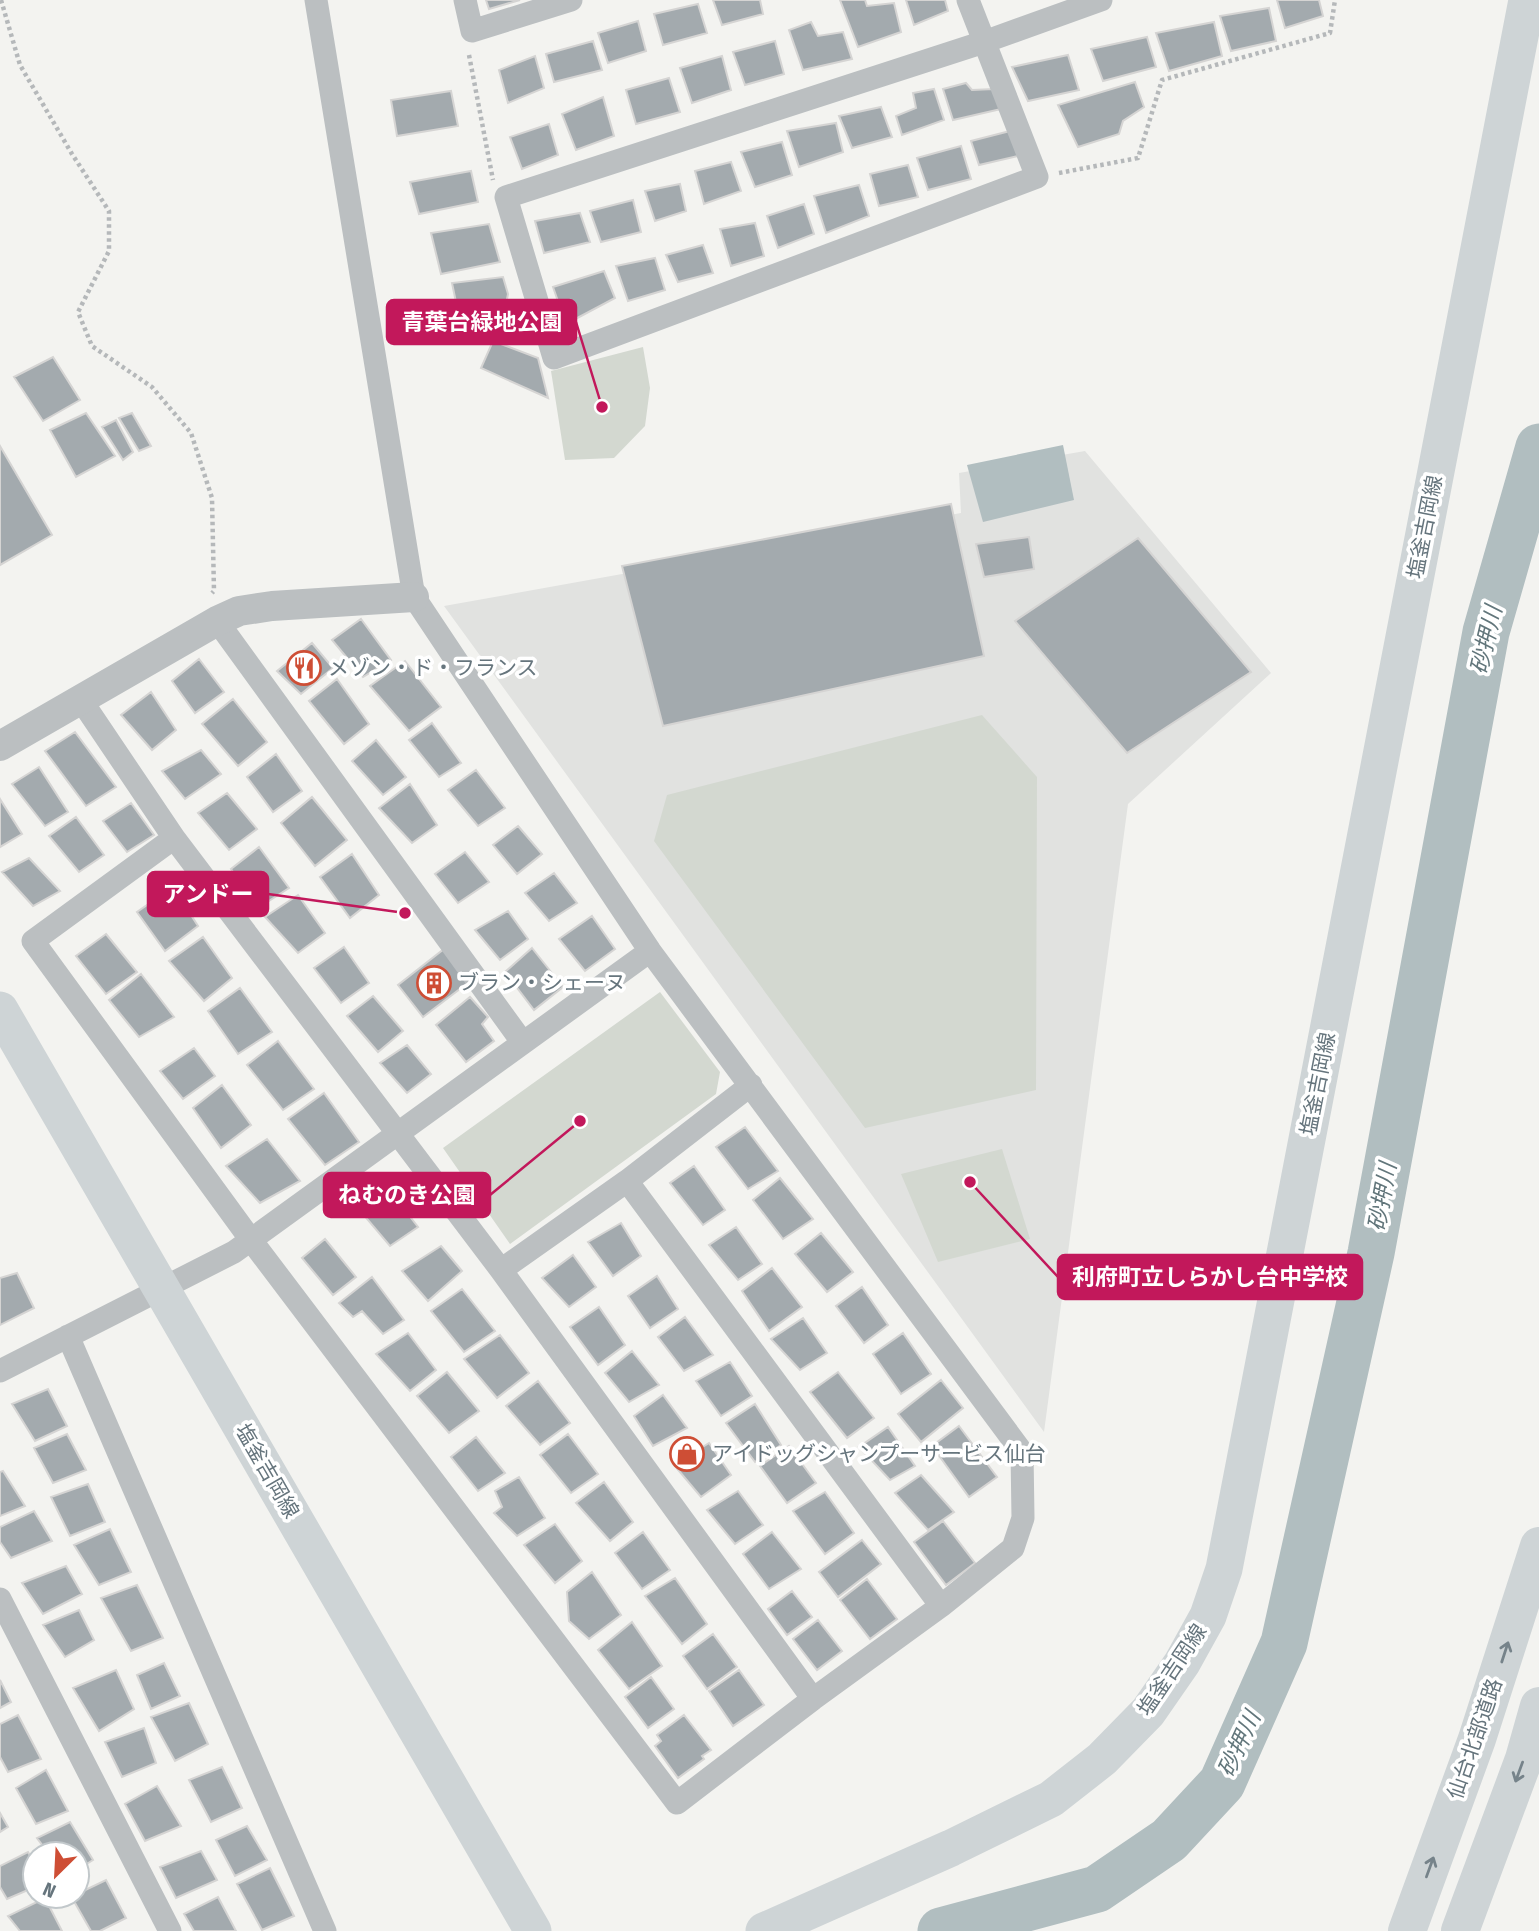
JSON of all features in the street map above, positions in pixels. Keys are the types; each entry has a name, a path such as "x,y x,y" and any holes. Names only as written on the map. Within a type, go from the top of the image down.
{"highway":[{"name":"仙台北部道路","path":"1407,1931 1477,1739 1539,1546"},
{"path":"1460,1931 1524,1759 1539,1706"}],"main road":[{"name":"塩釜吉岡線","path":"764,1931 951,1848 1051,1799 1102,1759 1147,1712 1182,1663 1208,1616 1224,1569 1527,0"},
{"name":"塩釜吉岡線","path":"0,1010 533,1931"}],"street":[{"path":"174,838 33,941 243,1246 677,1803 941,1606 1013,1548 1023,1518 1022,1452 650,951 414,597 316,0"},
{"path":"465,0 471,31 571,0"},
{"path":"968,0 984,42 1037,177 554,358 506,197 984,42 1101,0"},
{"path":"0,746 81,700 210,609 239,611 272,606 414,597"},
{"path":"210,609 523,1043"},
{"path":"81,700 174,838 501,1270 813,1699"},
{"path":"0,1371 243,1246 650,951"},
{"path":"501,1270 627,1181 751,1086"},
{"path":"627,1181 941,1606"},
{"path":"76,1332 325,1931"},
{"path":"0,1599 170,1931"}],"path":[{"path":"1,0 20,65 109,211 109,251 78,312 92,346 152,387 191,433 212,498 214,591 210,609"},
{"path":"1037,177 1138,158 1161,80 1330,33 1335,0"},
{"path":"471,31 468,54 491,176 506,197"}],"shaded area":[{"path":"643,347 650,388 645,426 614,458 565,460 551,371"},
{"path":"1063,445 1074,500 983,522 967,465"},
{"path":"1085,451 1271,673 1128,804 1044,1432 444,606 961,513 959,473"},
{"path":"982,715 1037,777 1036,1090 865,1128 654,841 667,795"},
{"path":"660,992 720,1072 716,1094 510,1244 443,1148"},
{"path":"1002,1149 1030,1239 938,1262 901,1174"}],"building":[{"path":"486,0 520,0 489,9"},
{"path":"713,0 760,0 763,14 722,25"},
{"path":"840,0 865,0 867,6 894,3 901,32 858,47"},
{"path":"906,0 945,0 948,11 914,25"},
{"path":"1277,0 1319,0 1323,16 1285,28"},
{"path":"698,4 707,33 663,45 654,14"},
{"path":"1269,8 1276,41 1231,51 1220,16"},
{"path":"638,21 646,51 608,63 598,33"},
{"path":"811,22 818,36 843,32 852,59 803,70 789,30"},
{"path":"1214,22 1222,56 1169,71 1156,33"},
{"path":"1147,37 1156,67 1103,81 1091,49"},
{"path":"593,41 602,70 554,82 546,54"},
{"path":"775,41 784,74 745,85 733,52"},
{"path":"1068,55 1079,90 1028,101 1012,67"},
{"path":"535,56 544,88 508,103 499,70"},
{"path":"722,56 731,90 692,103 680,68"},
{"path":"669,78 680,112 636,124 626,90"},
{"path":"1135,82 1144,107 1123,121 1119,134 1078,147 1058,105"},
{"path":"966,83 972,90 994,89 1001,109 953,120 943,89"},
{"path":"934,89 944,120 902,135 896,116 916,108 913,93"},
{"path":"451,91 458,126 397,136 391,100"},
{"path":"603,97 614,136 576,150 562,114"},
{"path":"881,107 892,137 852,148 839,116"},
{"path":"836,123 843,152 799,167 787,131"},
{"path":"549,124 558,155 522,169 510,137"},
{"path":"1010,131 1018,156 979,165 971,141"},
{"path":"782,142 792,175 755,187 741,152"},
{"path":"961,146 971,179 928,190 917,158"},
{"path":"731,162 741,191 704,204 695,171"},
{"path":"908,165 918,197 879,206 870,174"},
{"path":"471,171 478,202 419,214 410,182"},
{"path":"680,184 686,211 655,221 645,191"},
{"path":"859,185 869,216 826,233 814,196"},
{"path":"633,200 641,232 601,242 590,211"},
{"path":"804,204 814,234 778,248 767,216"},
{"path":"580,213 590,242 544,253 535,221"},
{"path":"755,223 764,256 731,266 720,229"},
{"path":"489,224 500,262 441,274 431,233"},
{"path":"703,245 713,273 678,282 666,255"},
{"path":"655,258 665,290 628,301 616,266"},
{"path":"604,271 615,298 566,324 553,287"},
{"path":"503,277 508,294 501,329 462,331 452,283"},
{"path":"493,341 538,358 548,398 481,368"},
{"path":"53,357 80,400 43,421 14,377"},
{"path":"86,413 115,456 76,477 50,430"},
{"path":"132,413 151,446 139,451 119,418"},
{"path":"116,420 133,452 123,460 102,427"},
{"path":"0,446 52,535 0,565"},
{"path":"951,504 984,656 663,726 622,566"},
{"path":"1029,537 1034,569 984,577 976,544"},
{"path":"1138,538 1251,672 1127,753 1015,621"},
{"path":"361,619 391,660 363,677 332,640"},
{"path":"312,643 333,668 301,694 277,671"},
{"path":"199,659 224,692 195,713 172,681"},
{"path":"405,661 441,707 409,731 370,686"},
{"path":"337,679 369,724 344,744 309,701"},
{"path":"151,692 176,730 152,750 121,715"},
{"path":"233,699 267,742 238,766 202,724"},
{"path":"432,723 461,763 439,777 409,740"},
{"path":"75,732 116,787 86,806 45,751"},
{"path":"376,740 406,777 383,795 352,761"},
{"path":"201,750 221,774 185,799 162,771"},
{"path":"276,754 302,791 273,812 247,777"},
{"path":"39,767 68,812 45,826 12,784"},
{"path":"476,770 505,808 478,826 448,790"},
{"path":"410,784 437,825 412,843 379,808"},
{"path":"227,793 257,829 229,850 198,813"},
{"path":"312,797 347,840 315,866 281,823"},
{"path":"0,799 22,834 0,847"},
{"path":"131,803 154,835 127,852 103,821"},
{"path":"76,817 104,855 79,872 49,836"},
{"path":"518,826 542,854 517,874 493,845"},
{"path":"259,847 289,888 258,908 231,869"},
{"path":"465,852 489,882 458,903 435,874"},
{"path":"352,854 379,895 350,918 320,877"},
{"path":"29,858 60,891 33,906 2,872"},
{"path":"554,873 577,903 549,921 525,893"},
{"path":"173,887 198,926 165,951 137,912"},
{"path":"298,895 325,933 298,953 265,917"},
{"path":"508,911 528,939 500,960 475,930"},
{"path":"592,916 615,949 585,971 559,939"},
{"path":"106,934 137,972 106,994 76,956"},
{"path":"203,937 232,978 204,1001 169,961"},
{"path":"344,947 369,983 341,1003 314,968"},
{"path":"532,948 563,987 534,1010 505,972"},
{"name":"ブラン・シェーヌ","path":"444,949 469,982 423,1017 398,985"},
{"path":"141,974 174,1017 139,1037 109,1000"},
{"path":"240,988 272,1032 238,1054 208,1011"},
{"path":"373,996 403,1031 378,1052 347,1016"},
{"path":"470,997 488,1017 482,1024 494,1041 466,1062 436,1025"},
{"path":"278,1041 314,1089 283,1110 247,1065"},
{"path":"407,1045 431,1074 407,1093 380,1063"},
{"path":"194,1048 215,1076 183,1099 160,1071"},
{"path":"222,1085 251,1125 221,1148 193,1108"},
{"path":"324,1093 359,1142 325,1165 288,1119"},
{"path":"745,1127 778,1171 748,1189 716,1147"},
{"path":"267,1139 300,1181 260,1203 226,1166"},
{"path":"694,1166 725,1210 703,1225 670,1183"},
{"path":"780,1178 813,1219 783,1239 753,1200"},
{"path":"391,1192 418,1227 390,1246 362,1213"},
{"path":"621,1223 641,1256 613,1276 588,1242"},
{"path":"736,1227 762,1264 738,1280 709,1245"},
{"path":"821,1233 853,1272 827,1292 795,1254"},
{"path":"325,1239 356,1277 333,1295 302,1258"},
{"path":"441,1246 462,1271 428,1301 402,1271"},
{"path":"573,1255 596,1287 569,1307 542,1278"},
{"path":"772,1268 802,1307 769,1331 742,1291"},
{"path":"17,1273 34,1308 0,1325 0,1278"},
{"path":"657,1276 678,1309 650,1328 628,1296"},
{"path":"372,1277 404,1320 383,1334 362,1311 353,1317 339,1303"},
{"path":"862,1287 888,1325 864,1343 836,1306"},
{"path":"462,1289 495,1331 464,1352 431,1311"},
{"path":"599,1307 625,1345 598,1365 570,1327"},
{"path":"685,1317 713,1355 684,1371 658,1337"},
{"path":"803,1318 827,1353 800,1370 771,1339"},
{"path":"408,1333 436,1370 410,1391 376,1354"},
{"path":"903,1333 931,1374 901,1394 873,1354"},
{"path":"500,1335 529,1373 497,1398 464,1359"},
{"path":"632,1351 659,1385 629,1402 605,1373"},
{"path":"730,1362 752,1396 721,1416 696,1381"},
{"path":"447,1372 479,1411 449,1433 417,1396"},
{"path":"838,1372 874,1418 847,1438 810,1392"},
{"path":"941,1380 963,1408 921,1442 898,1414"},
{"path":"538,1381 570,1423 540,1445 506,1406"},
{"path":"48,1389 67,1426 35,1441 12,1404"},
{"path":"663,1395 687,1428 653,1446 634,1416"},
{"path":"755,1404 781,1445 755,1462 726,1423"},
{"path":"959,1426 997,1477 969,1497 932,1446"},
{"path":"888,1427 915,1466 890,1480 859,1447"},
{"path":"67,1434 86,1470 53,1483 34,1448"},
{"path":"568,1434 598,1474 571,1493 540,1455"},
{"path":"476,1437 505,1473 478,1491 451,1457"},
{"path":"709,1443 731,1475 701,1497 674,1465"},
{"path":"789,1446 816,1483 787,1503 760,1466"},
{"path":"3,1471 25,1506 0,1516 0,1472"},
{"path":"921,1475 954,1512 928,1530 895,1493"},
{"path":"519,1477 545,1518 517,1536 494,1513 502,1507 495,1491"},
{"path":"604,1482 633,1522 610,1541 576,1503"},
{"path":"88,1484 105,1522 70,1536 51,1497"},
{"path":"738,1491 763,1525 735,1544 707,1510"},
{"path":"825,1492 854,1533 825,1554 793,1511"},
{"path":"34,1511 52,1541 11,1558 0,1542 0,1527"},
{"path":"943,1521 975,1563 946,1585 914,1542"},
{"path":"555,1524 582,1561 555,1583 524,1545"},
{"path":"110,1529 131,1572 99,1585 74,1545"},
{"path":"643,1532 670,1570 642,1589 615,1553"},
{"path":"772,1532 801,1569 769,1589 743,1554"},
{"path":"862,1540 881,1564 838,1597 819,1572"},
{"path":"66,1566 82,1594 43,1614 22,1583"},
{"path":"592,1572 621,1615 589,1639 569,1621 567,1592"},
{"path":"675,1578 707,1624 682,1644 645,1596"},
{"path":"867,1579 897,1619 870,1639 840,1600"},
{"path":"137,1585 163,1638 131,1651 101,1598"},
{"path":"792,1591 812,1617 787,1635 768,1609"},
{"path":"79,1610 94,1640 65,1657 43,1625"},
{"path":"818,1620 842,1651 817,1670 793,1639"},
{"path":"632,1622 662,1666 629,1689 598,1650"},
{"path":"713,1634 737,1667 707,1689 683,1656"},
{"path":"164,1663 180,1696 151,1709 137,1675"},
{"path":"116,1670 134,1709 99,1731 73,1688"},
{"path":"739,1670 764,1705 733,1726 709,1691"},
{"path":"651,1677 674,1709 648,1728 625,1697"},
{"path":"0,1680 11,1702 0,1708"},
{"path":"189,1703 208,1744 175,1761 151,1717"},
{"path":"18,1715 41,1759 8,1772 0,1757 0,1724"},
{"path":"684,1715 711,1750 702,1756 704,1759 678,1778 655,1746 661,1741 657,1735"},
{"path":"144,1728 156,1763 122,1777 105,1742"},
{"path":"222,1767 242,1808 211,1822 189,1780"},
{"path":"46,1770 68,1811 36,1824 16,1788"},
{"path":"157,1786 181,1826 145,1841 125,1804"},
{"path":"0,1813 8,1827 0,1832"},
{"path":"70,1822 81,1840 38,1840 37,1838"},
{"path":"247,1826 267,1860 235,1876 216,1840"},
{"path":"201,1851 217,1880 176,1898 160,1867"},
{"path":"21,1856 21,1893 7,1899 0,1887 0,1866"},
{"path":"270,1868 294,1916 262,1930 237,1884"},
{"path":"106,1880 126,1918 100,1931 91,1931 79,1910 91,1910 91,1887"},
{"path":"218,1897 236,1931 194,1931 184,1914"},
{"path":"21,1910 51,1910 62,1931 20,1931 8,1916"}],"waterway":[{"name":"砂押川","path":"941,1931 1097,1889 1169,1840 1222,1783 1284,1643 1371,1253 1486,632 1539,447"}],"place":[{"name":"青葉台緑地公園","path":"602,407"},
{"name":"メゾン・ド・フランス","path":"304,668"},
{"name":"アンドー","path":"405,913"},
{"name":"ブラン・シェーヌ","path":"434,983"},
{"name":"ねむのき公園","path":"580,1121"},
{"name":"利府町立しらかし台中学校","path":"970,1182"},
{"name":"アイドッグシャンプーサービス仙台","path":"687,1454"}]}
